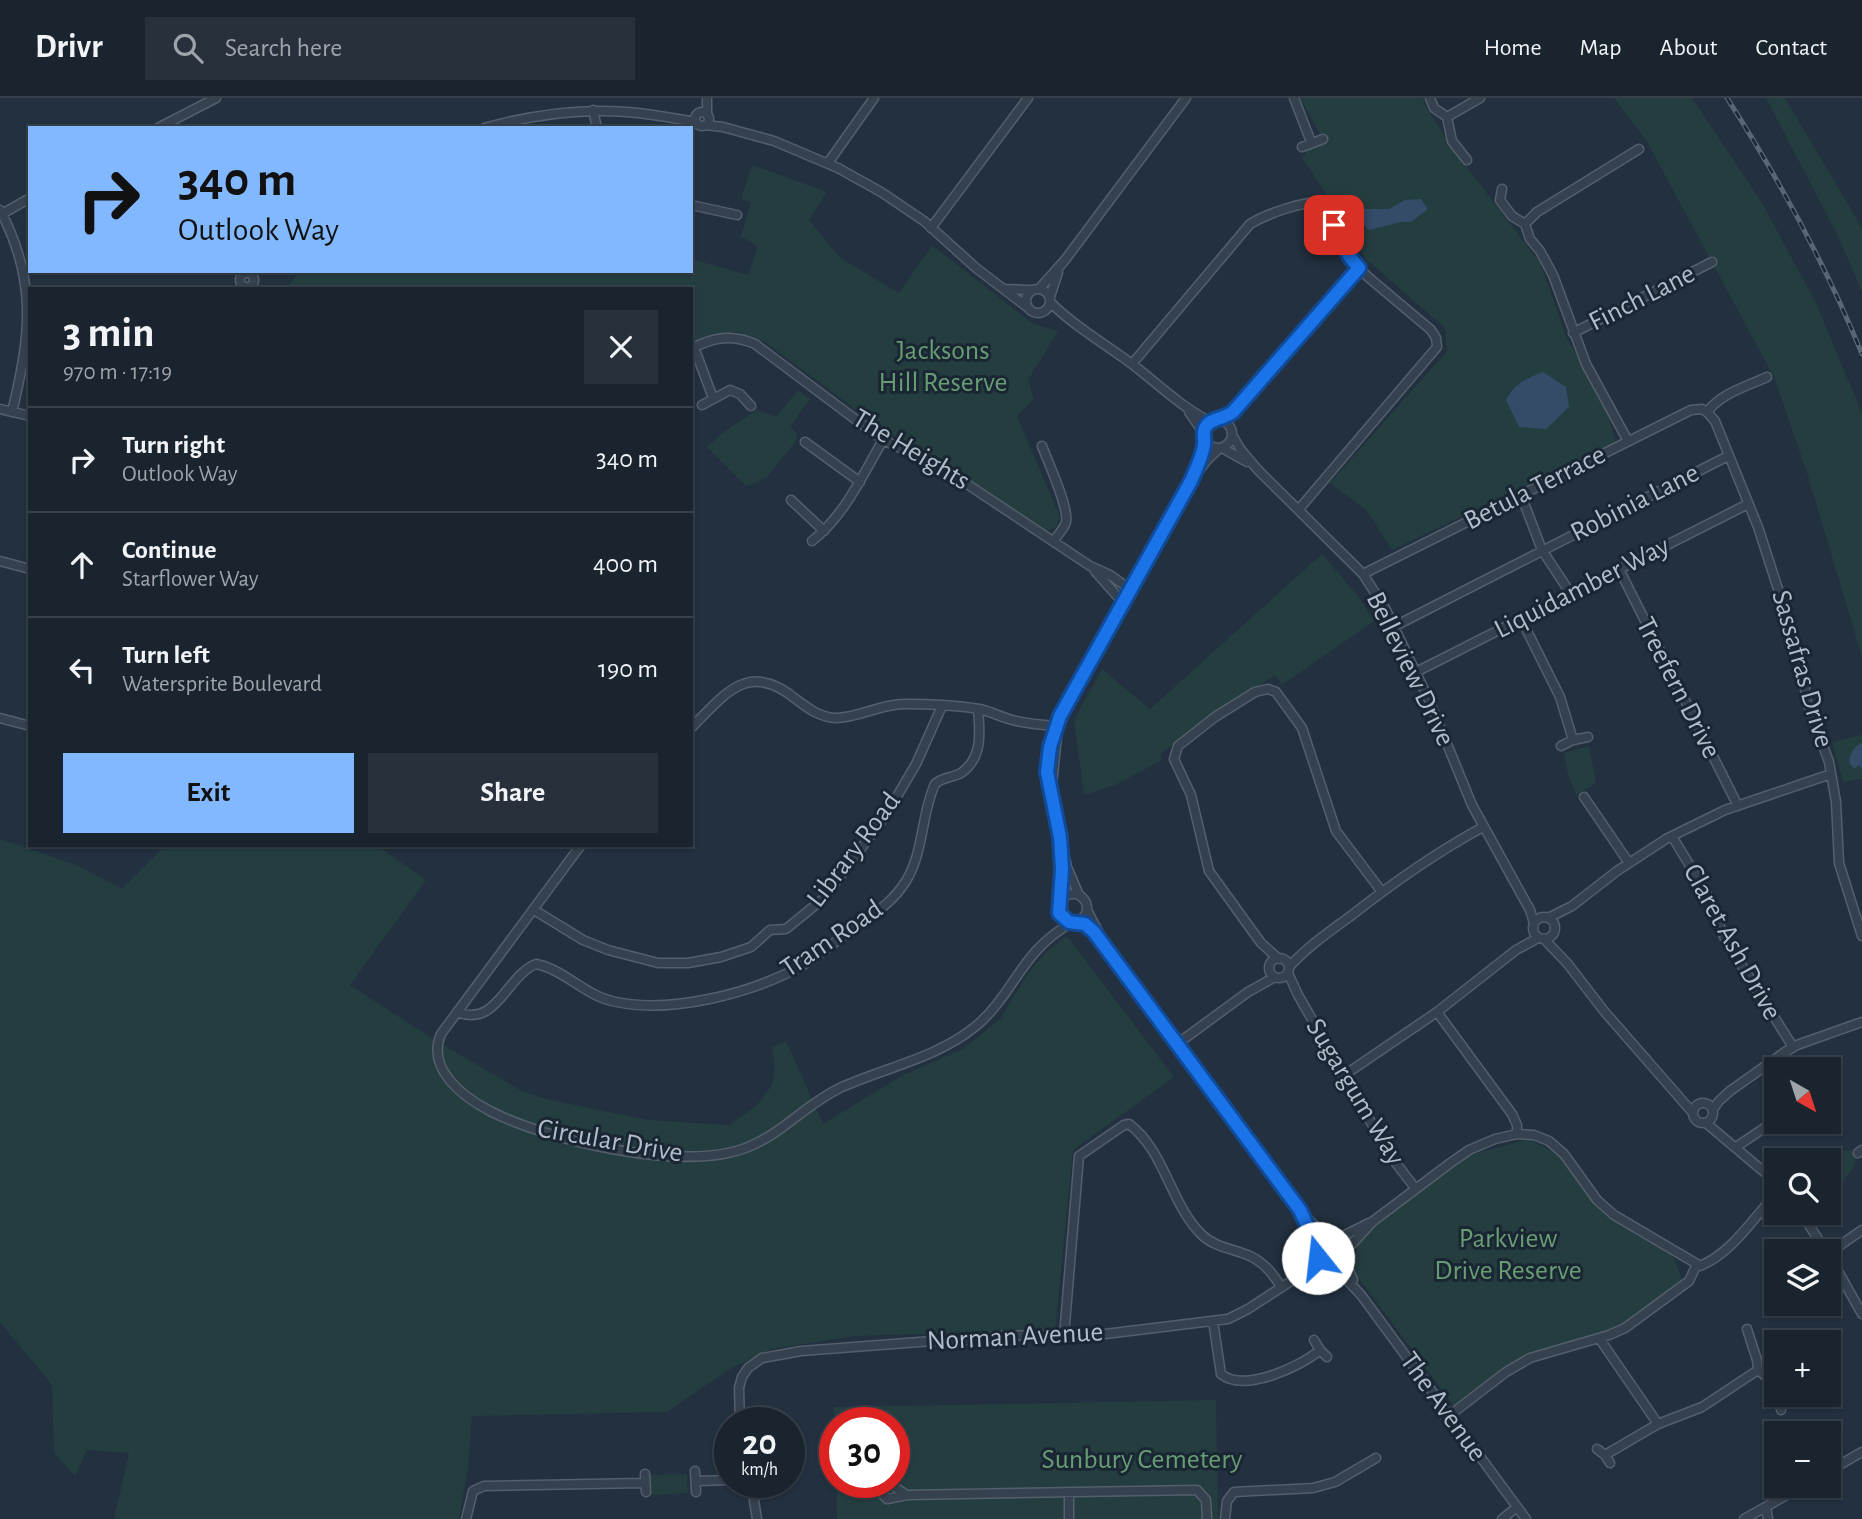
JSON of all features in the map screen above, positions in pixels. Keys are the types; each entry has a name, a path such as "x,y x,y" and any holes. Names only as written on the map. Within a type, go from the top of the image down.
{"street":[{"path":"162,126 216,98"},
{"path":"702,118 707,98"},
{"path":"828,163 874,98"},
{"path":"931,228 1028,98"},
{"path":"1001,288 1040,288 1065,260 1186,98"},
{"path":"1294,98 1311,142"},
{"path":"1430,98 1434,108 1447,117 1452,141 1467,160"},
{"path":"1447,117 1480,98"},
{"path":"593,110 597,126"},
{"path":"491,126 520,118 593,110 702,118 723,127 774,141 828,163 881,192 931,228 975,268 1033,312 1054,313 1074,323 1132,364 1182,405 1211,422 1222,421 1247,397 1359,268"},
{"path":"1302,147 1323,139"},
{"path":"1526,229 1537,212 1639,149"},
{"path":"1502,188 1500,200 1526,229 1553,275 1586,364 1628,441"},
{"path":"12,412 24,364 28,325 27,299 17,250 1,212 28,199"},
{"path":"1132,364 1250,224 1263,216 1317,201 1324,204 1351,260 1431,330 1437,347 1298,509"},
{"path":"693,205 737,215"},
{"path":"1040,313 1047,309 1054,279 1065,260"},
{"name":"Finch Lane","path":"1573,333 1712,262"},
{"path":"1040,288 1074,323"},
{"path":"1027,307 1025,300 1030,290"},
{"name":"The Heights","path":"693,348 727,337 755,344 883,440 952,475 1130,590"},
{"path":"693,348 713,398"},
{"path":"1707,412 1715,402 1726,395 1767,377"},
{"path":"702,405 725,391 733,390 751,406"},
{"path":"1117,963 1087,910 1086,901 1079,895 1067,867 1051,792 1057,726 1191,481 1206,461 1231,440 1231,431 1247,397"},
{"path":"1182,405 1213,448 1221,448"},
{"name":"Betula Terrace","path":"1363,575 1691,410 1702,408 1707,412"},
{"path":"0,409 28,416"},
{"name":"Sassafras Drive","path":"1707,412 1715,421 1748,504 1776,579 1800,657 1807,702 1821,737 1831,774 1836,802 1839,863 1862,936"},
{"path":"1222,421 1231,431"},
{"path":"1191,481 1211,422"},
{"name":"Belleview Drive","path":"1231,431 1241,450 1258,470 1363,575 1395,626 1472,805 1530,911 1537,933 1567,963 1604,1011 1693,1113 1696,1121 1708,1111 1673,1089"},
{"path":"811,541 824,531 844,508 883,440"},
{"path":"804,442 860,482"},
{"path":"1042,446 1058,486 1066,519 1063,529 1053,541"},
{"name":"Belleview Drive","path":"1221,448 1237,455 1258,470"},
{"name":"Robinia Lane","path":"1395,626 1728,456"},
{"path":"1521,495 1542,550 1571,594"},
{"path":"791,500 824,531"},
{"name":"Liquidamber Way","path":"1416,673 1748,504"},
{"path":"0,561 28,568"},
{"name":"The Heights","path":"1090,566 1118,597 1125,601"},
{"name":"Treefern Drive","path":"1619,569 1738,806"},
{"path":"1521,619 1560,697 1573,740"},
{"path":"693,725 731,689 757,681 777,685 808,709 830,718 843,718 896,705 942,706 978,709 1023,723 1057,726"},
{"name":"Sugargum Way","path":"1382,892 1336,831 1302,728 1276,692 1268,689 1255,692 1215,717 1178,746 1174,759 1191,795 1209,870 1298,995 1389,1154 1415,1188"},
{"name":"Library Road","path":"534,909 583,940 607,950 658,963 688,963 721,957 751,947 771,930 786,929 824,898 886,815 916,764 942,706"},
{"name":"Tram Road","path":"457,1012 469,1015 493,1008 519,975 536,964 612,1002 661,1005 684,1003 751,987 805,963 886,905 904,883 916,858 935,784 961,773 974,758 980,734 978,709"},
{"path":"0,718 28,725"},
{"path":"1561,746 1588,737"},
{"path":"1343,1076 1437,1012 1537,933 1546,918 1572,906 1629,863 1672,836 1738,806 1831,774"},
{"path":"1584,797 1629,863"},
{"path":"1177,1044 1435,854 1483,827"},
{"name":"Claret Ash Drive","path":"1672,836 1708,896 1725,939 1793,1047"},
{"path":"1060,837 1061,917 1085,924 1094,932 1300,1210 1342,1245 1343,1255"},
{"name":"Circular Drive","path":"580,847 457,1012 438,1042 438,1058 449,1080 486,1109 538,1130 656,1154 714,1156 757,1143 783,1127 821,1097 921,1058 967,1033 990,1012 1037,949 1061,929 1075,922"},
{"path":"1059,903 1069,894 1079,895"},
{"name":"Belleview Drive","path":"1522,896 1546,918 1554,930 1567,963"},
{"path":"1537,933 1554,930 1572,906"},
{"path":"1075,922 1084,917 1087,910"},
{"path":"1437,1012 1512,1114 1517,1125 1517,1134"},
{"path":"1693,1113 1708,1111 1730,1091 1793,1047 1862,1022"},
{"path":"1708,1111 1723,1136 1764,1171"},
{"path":"1064,1336 1079,1156 1124,1125 1129,1124 1135,1129 1157,1158 1199,1232 1218,1247 1256,1260 1284,1285"},
{"path":"1737,1147 1764,1128"},
{"path":"1300,1210 1321,1262 1329,1265 1343,1255 1372,1222 1469,1150 1495,1139 1517,1134 1534,1135 1549,1141 1564,1154 1597,1200 1614,1215 1700,1266 1728,1247 1764,1208"},
{"path":"1317,1250 1325,1240 1372,1222"},
{"path":"1841,1244 1862,1230"},
{"name":"Norman Avenue","path":"1284,1285 1317,1250"},
{"name":"The Avenue","path":"1343,1255 1361,1295"},
{"name":"Norman Avenue","path":"740,1407 741,1377 762,1358 801,1351 946,1339 1105,1334 1228,1319 1308,1270 1329,1265"},
{"name":"The Avenue","path":"1329,1265 1361,1295 1526,1519"},
{"path":"1450,1415 1506,1372 1530,1358 1625,1328 1688,1282 1697,1265"},
{"path":"1841,1276 1862,1314"},
{"path":"1213,1321 1221,1374 1228,1380 1238,1382 1290,1369 1323,1353 1314,1340"},
{"path":"1746,1329 1758,1360 1758,1370"},
{"path":"1600,1338 1657,1424"},
{"path":"1758,1370 1764,1375"},
{"path":"1604,1456 1657,1424 1702,1407 1758,1370"},
{"path":"1841,1464 1862,1452"},
{"path":"1225,1519 1227,1501 1234,1492 1312,1488 1335,1482 1376,1458"},
{"path":"695,1471 696,1492"},
{"path":"697,1481 714,1480"},
{"path":"466,1519 473,1491 484,1486 645,1483"},
{"path":"910,1495 1197,1490 1206,1500 1207,1519"},
{"path":"1069,1492 1069,1519"},
{"path":"754,1498 758,1519"},
{"path":"1744,1519 1782,1498"},
{"path":"1502,1519 1517,1507"},
{"path":"1766,1507 1768,1519"}],"green space":[{"path":"1300,98 1423,98 1451,146 1540,263 1567,338 1605,406 1616,442 1392,550 1367,511 1330,483 1447,351 1445,328 1365,258 1302,158 1320,134"},
{"path":"1614,98 1692,98 1762,203 1815,301 1862,413 1862,657 1808,476 1775,379 1646,140"},
{"path":"1766,98 1785,98 1862,228 1862,292 1838,236"},
{"name":"Jacksons Hill Reserve","path":"752,165 827,192 809,220 840,258 899,293 932,245 1033,324 1058,331 1028,380 1034,399 1017,416 1060,517 1056,527 1047,531 945,463 889,434 765,342 738,332 711,334 693,342 693,287 287,287 298,273 693,273 693,260 748,275 758,247 741,236 751,202 741,199"},
{"path":"798,390 810,399 790,427 797,433 796,441 766,478 746,486 707,447 725,431 757,410 776,417"},
{"path":"1322,554 1358,596 1374,621 1282,685 1275,675 1160,754 1162,760 1117,784 1084,795 1074,720 1102,669 1150,709"},
{"path":"1862,735 1862,779 1843,782 1832,742"},
{"path":"1589,746 1596,783 1576,795 1564,753"},
{"path":"0,839 76,865 122,889 164,847 379,847 426,880 350,985 430,1037 522,1091 546,1099 648,1120 730,1125 758,1104 772,1085 775,1065 772,1047 786,1041 823,1124 903,1075 963,1049 1000,1019 1027,975 1045,953 1067,936 1174,1077 1073,1150 1055,1330 855,1336 771,1349 728,1370 667,1412 472,1416 468,1469 459,1519 114,1519 129,1453 87,1450 75,1476 54,1453 52,1385 0,1322"},
{"name":"Parkview Drive Reserve","path":"1529,1139 1561,1156 1610,1213 1672,1255 1683,1281 1621,1327 1533,1356 1454,1406 1351,1268 1361,1234 1471,1155"},
{"path":"1841,1151 1858,1153 1854,1165 1841,1182"},
{"name":"Sunbury Cemetery","path":"1216,1400 1218,1519 837,1519 836,1498 910,1498 910,1407 834,1407"},
{"path":"687,1474 688,1493 650,1495 650,1475"}],"water":[{"path":"1421,199 1428,209 1411,222 1369,230 1358,219 1360,209 1389,209 1405,200"},
{"path":"1543,372 1566,387 1569,407 1546,429 1519,427 1506,400 1522,382"},
{"path":"1862,743 1862,768 1859,765 1854,769 1849,762 1850,756"}],"railway":[{"path":"1727,98 1800,223 1862,354"}],"route":[{"path":"1318,1258 1317,1247 1300,1210 1094,932 1085,924 1069,922 1061,917 1058,908 1062,869 1060,837 1047,772 1050,747 1060,716 1191,481 1202,453 1205,441 1203,434 1207,425 1213,421 1222,421 1233,412 1359,268 1351,260 1334,225"}]}
